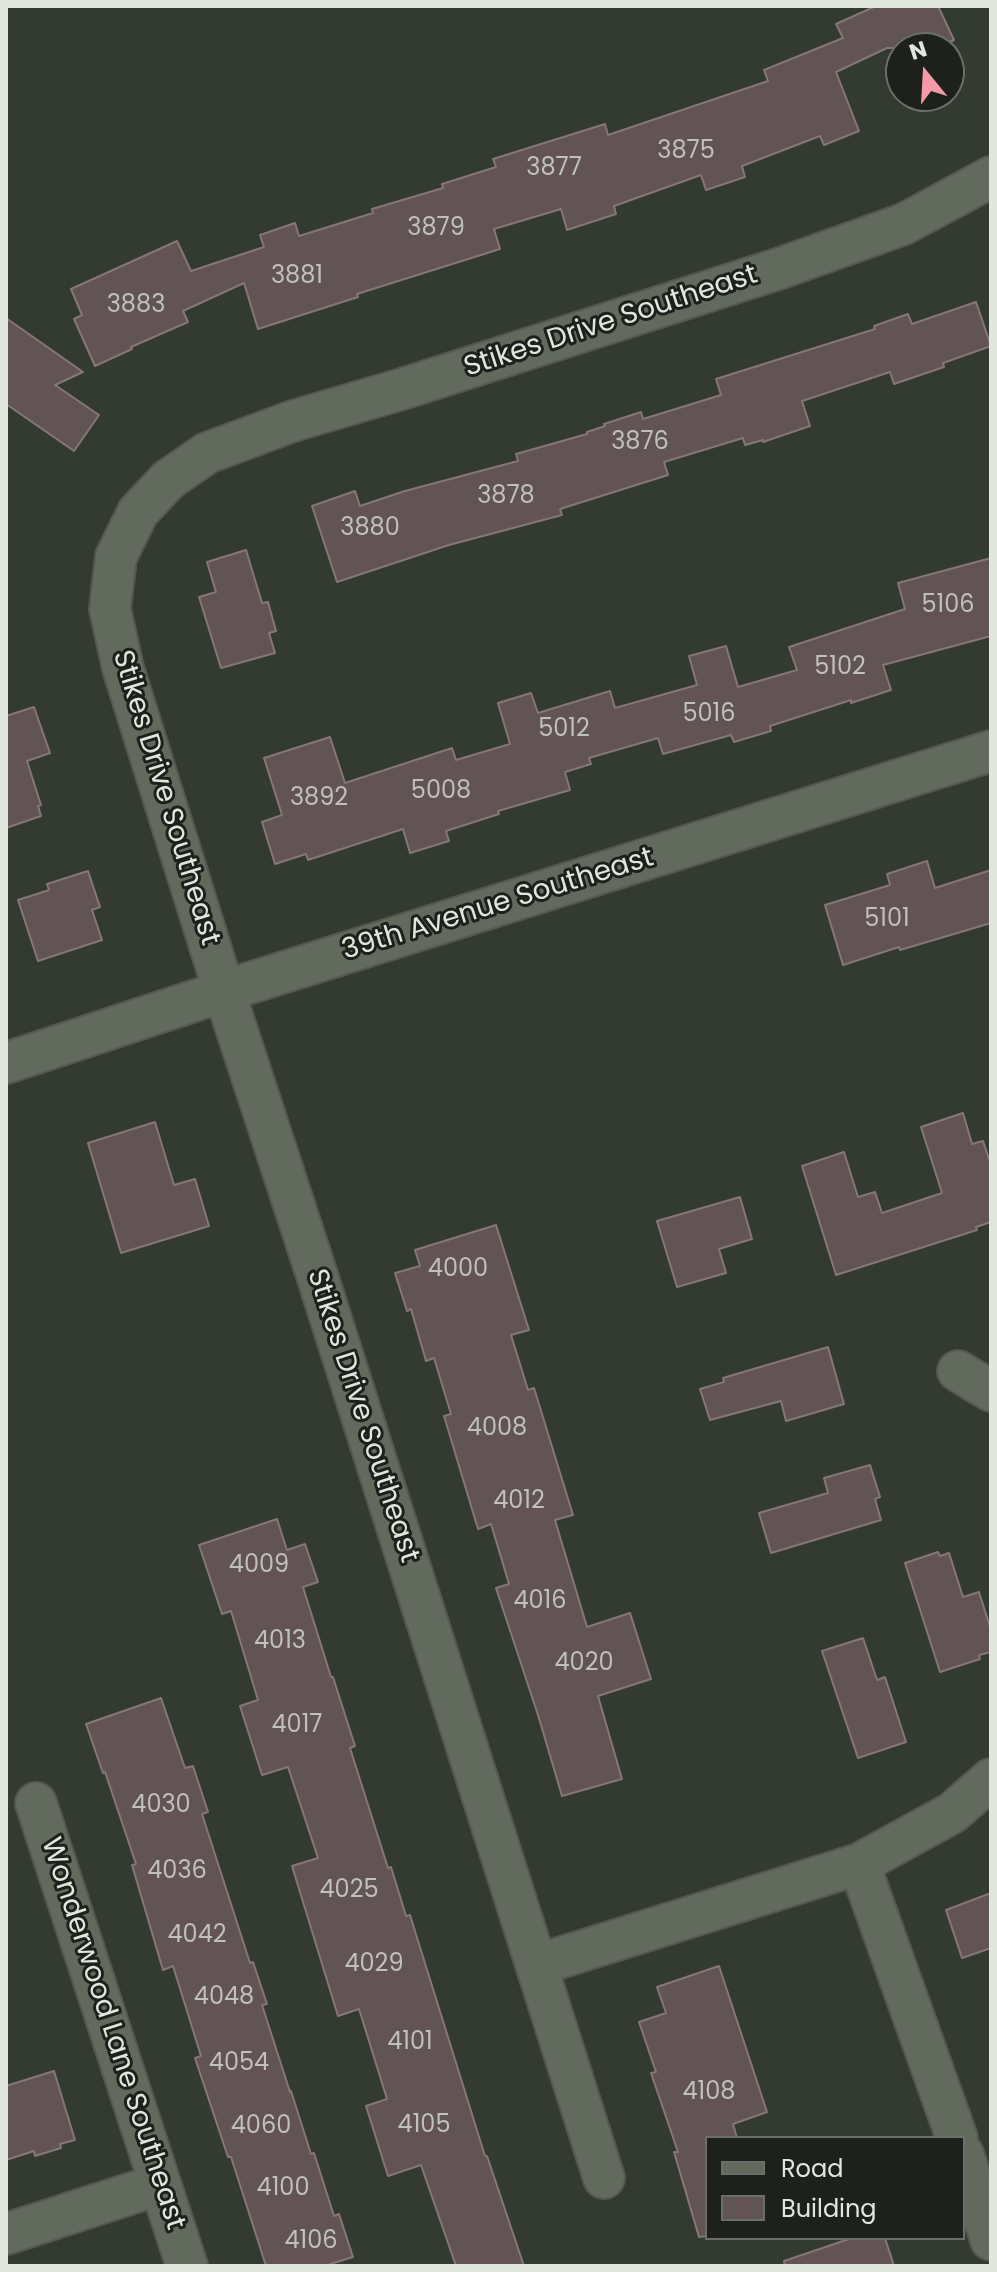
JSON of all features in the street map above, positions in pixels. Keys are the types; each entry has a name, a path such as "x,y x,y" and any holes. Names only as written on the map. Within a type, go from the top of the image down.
{"street":[{"name":"Stikes Drive Southeast","path":"604,2178 123,668 110,609 116,557 138,512 168,480 207,453 293,421 781,268 904,224 991,177"},
{"name":"39th Avenue Southeast","path":"6,1063 224,991 991,751"},
{"path":"537,1965 859,1864 952,1813 991,1779"},
{"name":"Wonderwood Lane Southeast","path":"36,1803 187,2266"},
{"path":"859,1864 956,2136"},
{"path":"965,2160 991,2240"},
{"path":"6,2234 160,2184"}],"building":[{"path":"876,6 938,6 950,32 885,32 885,49 836,72 859,131 824,145 820,136 742,166 745,177 706,190 701,175 614,206 616,214 567,230 561,209 494,229 500,249 258,329 244,283 183,311 188,322 95,366 74,319 82,315 71,289 177,241 191,271 264,247 260,235 295,223 299,236 373,213 372,209 443,188 442,184 496,167 493,159 605,124 608,135 768,81 764,70 843,38 836,24"},
{"path":"976,302 991,346 943,363 944,367 894,384 890,372 802,401 810,426 763,442 745,445 743,438 664,462 668,475 560,509 562,515 449,545 337,582 312,506 355,491 360,506 518,461 516,454 587,434 604,424 641,412 643,419 721,395 716,379 875,329 874,326 908,314 912,324"},
{"path":"6,318 83,372 55,385 99,415 74,451 6,404"},
{"path":"246,550 262,603 268,602 276,631 269,633 275,653 221,668 199,597 216,592 207,562"},
{"path":"991,558 991,636 883,665 891,690 770,726 771,731 734,742 731,735 663,754 658,738 589,758 591,764 565,772 570,790 498,811 499,814 446,831 449,841 410,853 403,829 308,860 306,854 275,864 262,822 282,815 264,758 330,737 345,783 452,748 456,760 510,744 498,703 531,693 538,713 610,691 615,708 697,685 689,656 726,646 738,687 797,670 789,647 905,609 898,583"},
{"path":"34,707 50,753 27,761 41,805 38,806 41,816 6,828 6,716"},
{"path":"927,861 935,888 991,870 991,923 843,965 825,905 890,885 887,874"},
{"path":"88,871 100,907 92,910 102,940 38,961 18,900 49,890 47,884"},
{"path":"963,1113 972,1144 983,1141 991,1165 991,1222 976,1227 977,1230 836,1275 802,1166 844,1152 858,1197 875,1192 882,1213 942,1193 921,1127"},
{"path":"155,1122 174,1185 195,1179 209,1226 121,1253 88,1143"},
{"path":"740,1197 752,1239 719,1249 726,1273 677,1287 657,1221"},
{"path":"496,1225 529,1330 511,1335 528,1390 534,1388 573,1515 555,1520 587,1627 630,1613 651,1679 598,1696 622,1779 562,1796 496,1588 509,1584 491,1524 478,1529 444,1416 451,1414 434,1358 426,1361 411,1309 407,1311 395,1273 420,1266 415,1250"},
{"path":"828,1347 844,1404 786,1421 781,1401 710,1420 700,1389 724,1382 723,1378"},
{"path":"870,1465 880,1497 875,1499 881,1520 771,1553 759,1513 828,1493 824,1478"},
{"path":"277,1519 287,1550 305,1544 318,1582 303,1587 355,1746 350,1748 388,1868 391,1867 406,1916 410,1915 485,2156 524,2266 456,2266 421,2165 388,2176 366,2106 387,2099 359,2009 338,2016 292,1866 318,1858 288,1767 262,1775 240,1706 258,1700 231,1611 222,1614 199,1545"},
{"path":"938,1552 940,1556 949,1553 963,1597 979,1592 991,1630 991,1652 979,1655 980,1659 940,1672 905,1563"},
{"path":"863,1638 877,1680 885,1677 906,1742 858,1758 822,1651"},
{"path":"161,1698 185,1768 193,1766 208,1812 202,1814 250,1963 253,1962 267,2004 262,2005 290,2092 334,2216 339,2214 353,2257 324,2266 266,2266 195,2058 201,2056 173,1966 163,1970 132,1865 136,1864 86,1724"},
{"path":"991,1893 991,1948 962,1958 946,1910"},
{"path":"719,1966 767,2112 733,2124 736,2136 705,2136 705,2236 699,2237 674,2152 678,2152 651,2073 656,2072 639,2022 666,2013 657,1987"},
{"path":"54,2071 75,2140 35,2156 34,2151 6,2160 6,2086"},
{"path":"846,2240 886,2240 894,2266 785,2266 784,2261"}]}
